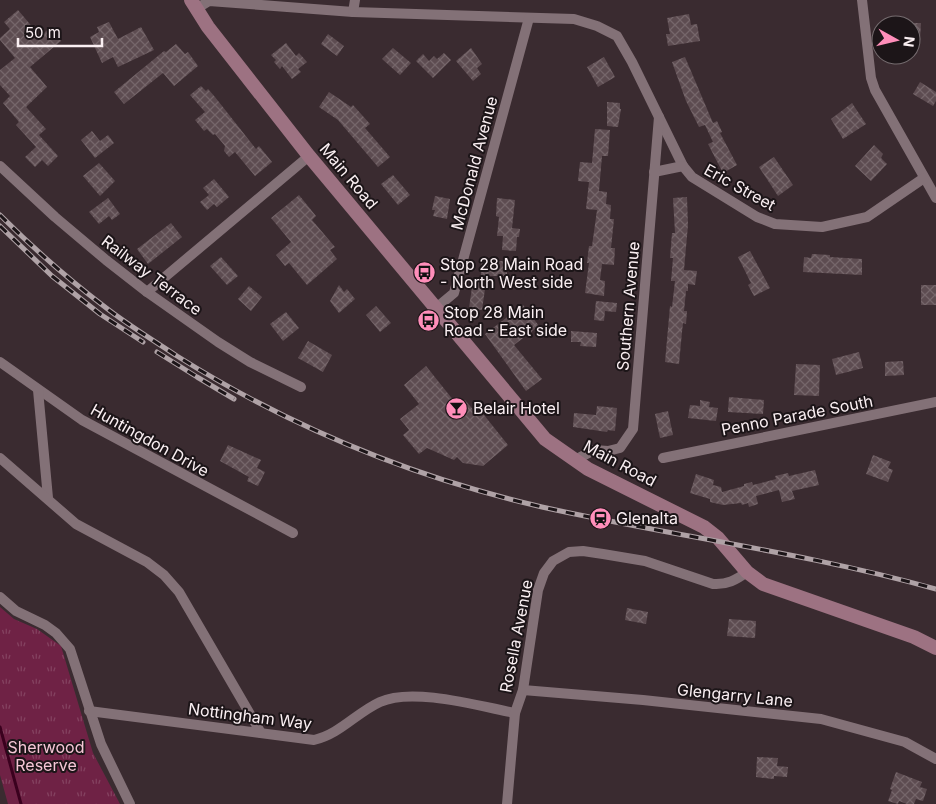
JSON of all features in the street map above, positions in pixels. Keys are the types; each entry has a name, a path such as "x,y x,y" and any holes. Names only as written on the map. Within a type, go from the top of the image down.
{"main road":[{"name":"Main Road","path":"193,4 309,156 545,439 588,469 714,533 747,572 763,584 914,637 936,648"}],"street":[{"path":"353,12 355,0"},
{"path":"862,0 871,78 875,90 936,198"},
{"path":"193,4 209,2 353,12 574,19 597,26 617,36 683,166"},
{"name":"McDonald Avenue","path":"436,308 454,293 529,18"},
{"name":"Southern Avenue","path":"575,460 594,450 608,451 620,448 632,429 659,116"},
{"path":"147,292 309,156"},
{"name":"Railway Terrace","path":"0,166 63,224 147,292 250,362 301,387"},
{"name":"Eric Street","path":"654,172 683,166 692,177 757,217 775,224 822,227 867,217 924,178"},
{"name":"Huntingdon Drive","path":"0,362 82,420 293,533"},
{"path":"38,390 48,498"},
{"name":"Penno Parade South","path":"663,458 936,402"},
{"path":"0,458 76,524 148,562 169,580 179,592 261,733"},
{"name":"Rosella Avenue","path":"507,804 515,713 523,690 541,582 553,561 568,552 583,551 645,561 713,584 722,584 737,579 747,572"},
{"path":"0,598 16,611 46,625 70,649 101,744 130,804"},
{"name":"Glengarry Lane","path":"523,690 643,700 821,719 905,742 936,759"},
{"name":"Nottingham Way","path":"89,711 314,740 325,738 335,733 387,699 404,696 424,696 515,713"}],"green space":[{"name":"Sherwood Reserve","path":"0,607 14,619 37,629 61,646 93,753 120,804 8,804 0,775"}],"building":[{"path":"18,10 40,36 50,28 61,41 30,67 47,87 26,107 46,129 39,135 58,156 48,166 42,160 35,167 25,157 36,147 16,125 19,122 3,103 10,96 0,85 0,70 15,58 0,38 10,29 4,22"},
{"path":"689,14 691,25 697,24 700,41 668,46 666,34 670,34 667,18"},
{"path":"109,22 118,39 141,27 154,50 118,67 113,57 102,63 90,37 99,32 97,27"},
{"path":"328,34 344,46 337,56 321,44"},
{"path":"286,43 296,56 299,53 307,62 298,69 301,72 292,79 282,66 280,69 274,62 276,60 271,55"},
{"path":"176,44 185,54 188,52 198,66 174,86 163,73 124,104 114,92 164,51 166,52"},
{"path":"393,48 411,63 400,75 382,59"},
{"path":"471,48 482,64 477,68 481,74 473,81 456,61"},
{"path":"444,53 451,60 433,78 416,61 423,54 429,61 434,56 437,59"},
{"path":"604,57 615,77 598,87 587,67"},
{"path":"685,57 713,123 717,121 722,132 720,133 737,165 723,173 708,144 713,142 705,125 699,127 686,101 672,62"},
{"path":"920,82 936,92 936,101 933,106 913,94"},
{"path":"201,86 206,91 208,89 256,149 259,146 272,162 255,176 235,152 229,157 224,151 225,146 215,134 213,135 207,129 204,131 195,120 205,112 190,95"},
{"path":"329,92 351,107 353,105 370,124 365,128 390,157 378,167 338,120 319,107"},
{"path":"607,102 620,103 618,127 607,126"},
{"path":"852,103 866,124 843,139 831,119"},
{"path":"595,129 610,130 608,156 602,156 599,191 607,192 606,204 611,205 610,219 614,219 611,248 615,248 614,265 602,264 600,280 605,281 604,296 585,293 589,246 592,246 597,210 586,209 589,182 578,181 580,162 592,163"},
{"path":"92,131 100,141 108,135 114,143 95,158 81,140"},
{"path":"874,145 883,154 881,158 887,164 871,181 855,166"},
{"path":"774,157 793,185 778,196 759,167"},
{"path":"99,163 115,181 100,196 83,176"},
{"path":"393,175 410,195 398,205 381,184"},
{"path":"214,179 229,197 217,207 214,204 207,210 200,202 209,195 203,188"},
{"path":"299,195 316,216 312,220 335,247 330,250 337,259 307,285 289,263 285,266 276,255 291,242 271,218"},
{"path":"435,196 450,199 447,219 433,216 435,210 432,210"},
{"path":"687,197 688,225 684,270 697,271 695,285 688,284 688,291 686,291 684,311 687,311 686,324 683,323 679,364 665,362 670,306 672,307 675,281 671,281 673,258 670,258 672,233 675,233 673,198"},
{"path":"108,198 120,214 112,220 109,216 99,224 89,212"},
{"path":"497,198 515,200 512,228 520,229 519,237 517,237 516,251 502,250 503,236 497,236 499,217 496,216"},
{"path":"171,223 182,237 148,264 137,249"},
{"path":"750,251 770,288 754,296 748,285 751,283 738,257"},
{"path":"812,254 862,259 862,275 803,272 804,257 811,258"},
{"path":"221,257 238,276 227,285 210,266"},
{"path":"481,261 507,261 507,276 481,276"},
{"path":"473,280 486,282 482,310 469,308"},
{"path":"339,285 344,292 347,289 355,299 339,313 330,301"},
{"path":"921,285 936,285 936,305 921,305"},
{"path":"249,286 262,297 251,311 238,299"},
{"path":"596,301 617,303 616,312 605,311 604,321 594,320"},
{"path":"523,305 539,326 514,345 542,379 526,391 485,334"},
{"path":"376,306 391,323 380,332 366,315"},
{"path":"286,312 299,328 283,341 270,324"},
{"path":"571,331 597,333 596,347 580,346 581,342 571,342"},
{"path":"308,341 332,355 323,372 298,358"},
{"path":"859,352 863,368 836,375 832,359"},
{"path":"903,361 904,375 885,376 885,362"},
{"path":"796,364 820,365 819,396 794,395"},
{"path":"426,366 458,406 465,400 476,413 480,410 508,445 483,466 463,463 457,457 454,460 427,448 419,454 403,435 409,430 400,419 419,404 404,385"},
{"path":"729,397 764,400 763,414 728,412"},
{"path":"700,400 710,402 709,407 718,408 716,421 688,418 690,405 700,406"},
{"path":"597,406 617,408 615,431 608,430 607,432 573,427 574,413 596,415"},
{"path":"668,411 673,435 660,438 655,414"},
{"path":"228,445 261,460 257,468 265,472 258,486 247,481 249,477 220,461"},
{"path":"873,455 891,462 888,468 893,470 888,482 866,474"},
{"path":"815,470 819,485 792,491 795,499 782,502 779,490 756,496 758,504 749,507 748,503 742,505 741,503 723,505 710,502 710,499 690,493 696,474 714,480 713,485 721,487 722,492 752,482 753,485 776,479 775,476 788,473 789,476"},
{"path":"627,608 648,612 646,624 625,620"},
{"path":"729,619 756,621 755,638 727,636"},
{"path":"757,757 778,758 777,766 788,767 787,777 774,776 774,779 756,777"},
{"path":"896,772 922,782 920,787 927,789 923,801 916,799 914,804 907,804 899,801 898,804 888,801"}],"waterway":[{"path":"0,727 21,804"}],"railway":[{"path":"0,215 38,251 91,296 114,314 177,356 263,405 353,447 446,481 542,507 838,565 936,589"},
{"path":"0,226 52,276 100,314 143,342"},
{"path":"157,352 234,399"}],"place":[{"name":"Stop 28 Main Road - North West side","path":"424,273"},
{"name":"Stop 28 Main Road - East side","path":"428,321"},
{"name":"Belair Hotel","path":"457,408"},
{"name":"Glenalta","path":"600,518"}]}
